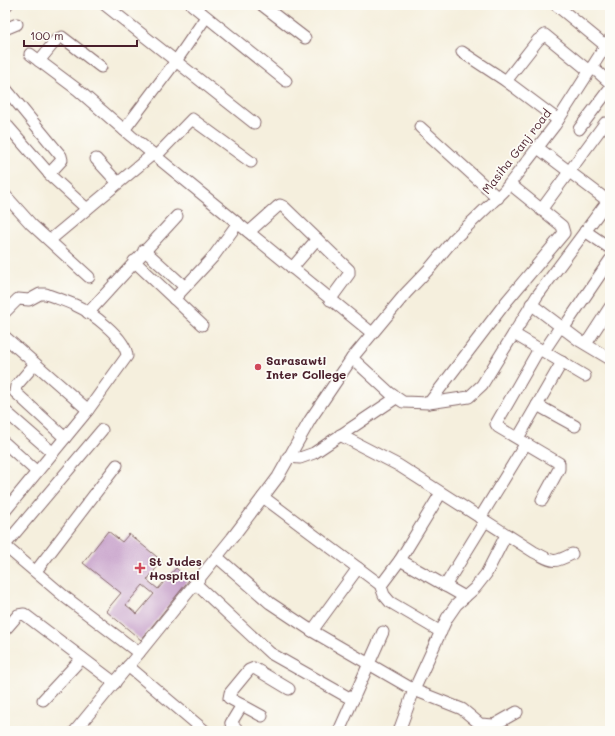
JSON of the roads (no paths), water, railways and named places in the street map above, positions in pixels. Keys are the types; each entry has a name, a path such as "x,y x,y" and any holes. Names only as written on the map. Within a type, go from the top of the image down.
{"street":[{"path":"105,5 254,123"},
{"path":"192,5 286,81"},
{"path":"262,5 305,38"},
{"path":"556,5 608,42"},
{"path":"124,130 176,61 206,17"},
{"path":"5,29 18,24"},
{"path":"506,81 538,40 545,35 610,83"},
{"path":"39,61 57,38 62,38 101,67"},
{"name":"Masiha Ganj road","path":"74,731 196,584 278,477 288,457 352,358 406,293 430,268 453,240 498,198 538,148 558,120 608,42"},
{"path":"462,52 506,81 558,120"},
{"path":"30,54 78,90 124,130 372,333"},
{"path":"5,88 61,156 62,160 49,174"},
{"path":"579,129 610,88"},
{"path":"50,240 118,183 155,155 192,119 251,162"},
{"path":"5,123 49,174 87,209"},
{"path":"541,210 606,123"},
{"path":"420,127 498,198"},
{"path":"352,358 396,398 410,403 429,403 463,399 475,393 482,385 531,304 609,199 538,148"},
{"path":"96,159 118,183"},
{"path":"429,403 506,302 564,233 562,226 510,184"},
{"path":"5,195 31,224 89,277"},
{"path":"249,232 280,205 284,207 349,270 348,274 330,300"},
{"path":"88,313 144,250 177,216"},
{"path":"174,299 213,257 238,223"},
{"path":"585,231 610,248"},
{"path":"292,268 317,239"},
{"path":"144,250 185,286"},
{"path":"542,500 560,466 556,460 497,426 496,424 542,350 562,328 610,260"},
{"path":"134,262 202,324"},
{"path":"5,312 18,299 29,300 41,293 76,305 88,313 114,333 127,352 125,360 88,410 5,510"},
{"path":"531,304 562,328 610,359"},
{"path":"586,344 610,307"},
{"path":"514,334 585,376"},
{"path":"5,337 88,410"},
{"path":"445,586 483,520 522,441 537,405 562,362"},
{"path":"35,364 16,386 15,392 65,438"},
{"path":"288,457 306,457 396,398"},
{"path":"537,405 575,426"},
{"path":"5,411 53,453"},
{"path":"102,430 5,545 65,597 139,654"},
{"path":"340,435 398,465 483,520 552,561 556,562 572,554"},
{"path":"5,443 37,472"},
{"path":"36,571 117,465"},
{"path":"380,584 386,581 441,493"},
{"path":"263,497 380,584 384,595 390,602 441,632"},
{"path":"399,731 414,690 452,610 465,598 486,574 506,534"},
{"path":"217,557 270,603 312,631 414,690 462,709 483,725 494,725 517,712"},
{"path":"400,560 465,598"},
{"path":"312,631 358,568"},
{"path":"196,584 270,653 353,700"},
{"path":"5,630 18,614 24,614 115,683"},
{"path":"339,731 383,632"},
{"path":"43,700 82,658"},
{"path":"128,666 192,727 205,731"},
{"path":"262,716 232,700 229,696 250,668 289,689"},
{"path":"240,731 231,723 242,705"}],"place":[{"name":"Sarasawti Inter College","path":"258,367"},
{"name":"St Judes Hospital","path":"140,568"}]}
